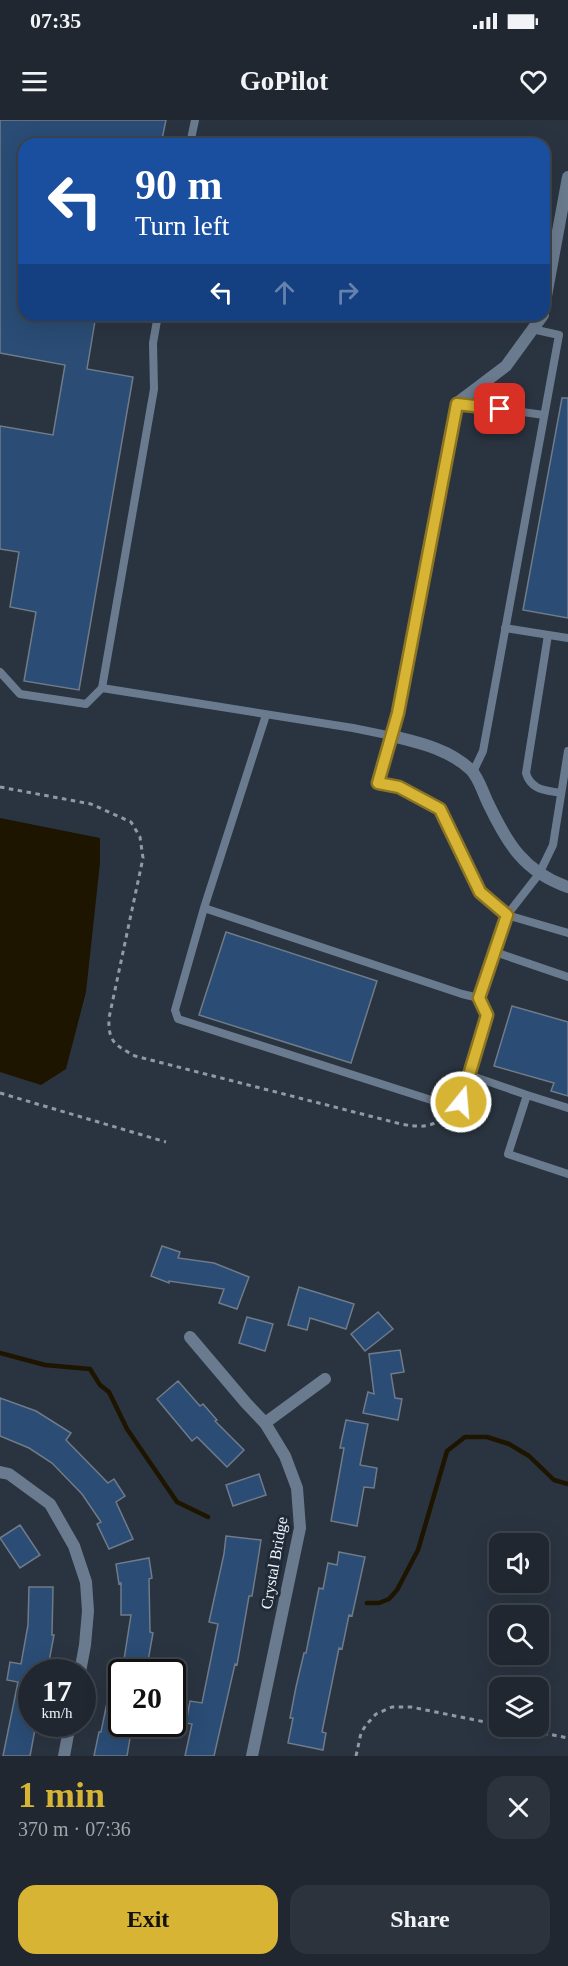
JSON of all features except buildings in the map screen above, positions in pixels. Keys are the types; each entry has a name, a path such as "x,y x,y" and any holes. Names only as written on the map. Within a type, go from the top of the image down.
{"street":[{"path":"550,274 568,177"},
{"path":"538,321 506,366 457,404 392,736 447,752 473,772 498,824 523,861 539,874 568,887"},
{"name":"Crystal Bridge","path":"190,1336 265,1423 285,1456 297,1488 300,1528 252,1756"},
{"path":"265,1423 325,1378"},
{"path":"0,1472 9,1474 50,1504 74,1546 86,1582 88,1611 82,1659"},
{"path":"64,1756 68,1737"}],"lane":[{"path":"191,138 195,120"},
{"path":"0,672 20,694 86,704 102,688 154,389 153,343 157,321"},
{"path":"473,772 483,751 544,415 563,336 532,329"},
{"path":"457,404 544,415"},
{"path":"505,628 568,638"},
{"path":"548,635 526,773 528,781 536,788 560,793"},
{"path":"102,688 392,736 378,783 399,787 440,809 480,892 507,915 568,933"},
{"path":"266,715 204,908 175,1010 178,1019 450,1106 461,1102 487,1015 479,998 507,915 539,874 553,845 568,751"},
{"path":"204,908 479,998"},
{"path":"495,952 568,977"},
{"path":"469,1075 568,1108"},
{"path":"527,1095 508,1154 568,1174"}],"path":[{"path":"0,1092 166,1142"},
{"path":"356,1756 361,1733 366,1725 376,1714 392,1707 411,1707 489,1723"},
{"path":"549,1734 568,1738"}],"shaded area":[{"path":"0,818 100,838 100,863 86,992 66,1069 41,1085 0,1072"}],"waterway":[{"path":"0,1353 45,1365 90,1369 100,1385 109,1392 127,1429 177,1502 208,1517"},
{"path":"367,1603 379,1603 389,1599 397,1590 418,1550 447,1451 465,1437 487,1437 509,1444 529,1456 554,1480 568,1484"}],"route":[{"path":"461,1102 487,1015 479,998 507,915 480,892 440,809 399,787 378,783 398,713 457,404 500,409"}]}
